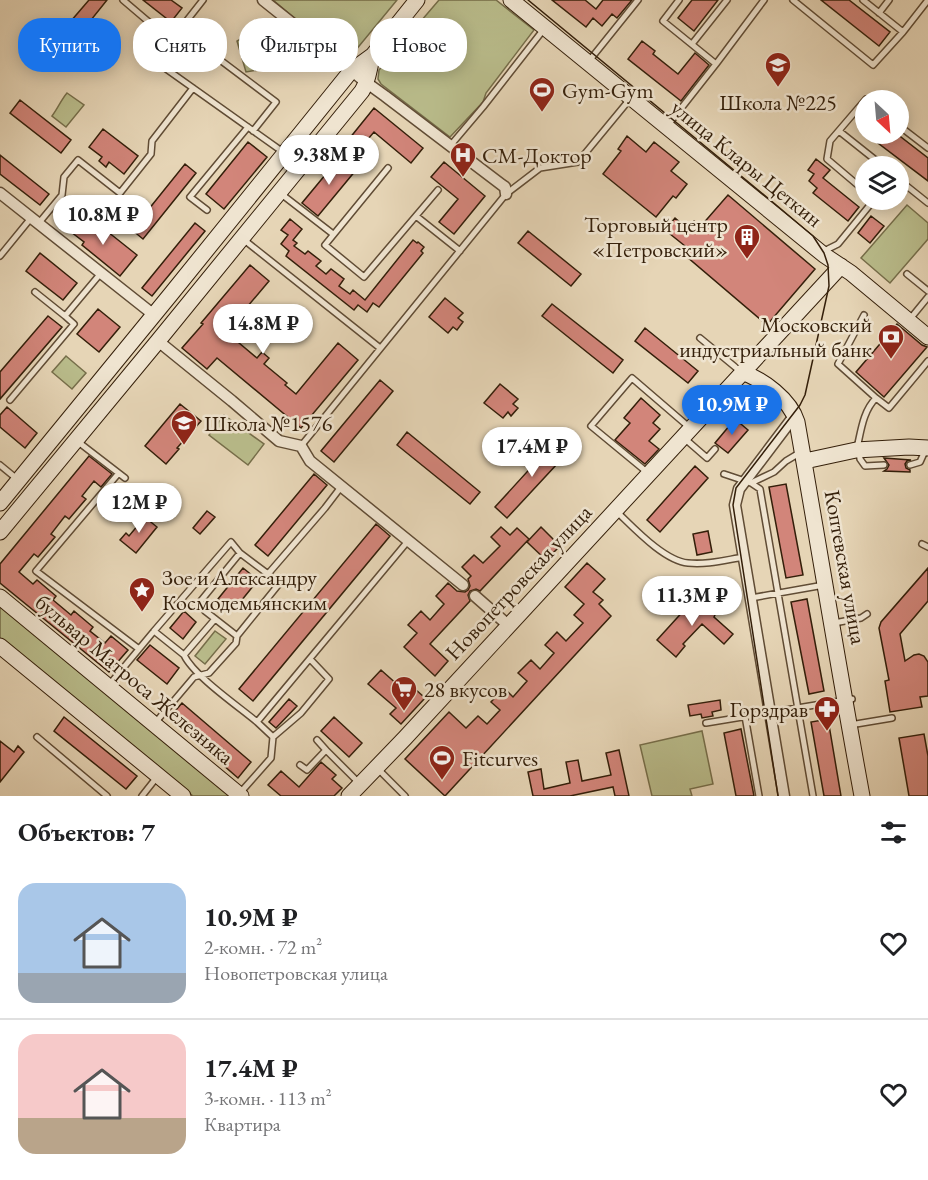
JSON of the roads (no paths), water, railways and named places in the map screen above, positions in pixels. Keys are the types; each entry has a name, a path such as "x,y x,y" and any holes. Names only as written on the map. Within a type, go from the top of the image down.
{"street":[{"path":"262,0 285,18"},
{"path":"403,18 417,0"},
{"name":"улица Клары Цеткин","path":"511,0 928,337"},
{"path":"0,532 367,83 370,64"},
{"path":"0,503 350,72"},
{"path":"352,72 505,187 506,194"},
{"path":"0,193 154,315"},
{"name":"Новопетровская улица","path":"349,796 841,266"},
{"path":"158,341 279,441 301,446 310,461 463,585"},
{"path":"742,372 754,377 782,398 795,415 748,482 739,489 735,505 784,796"},
{"name":"Коптевская улица","path":"795,415 832,623 849,699 849,725 862,796"},
{"path":"803,456 858,450 928,448"},
{"path":"475,596 508,626"},
{"name":"бульвар Матроса Железняка","path":"0,597 240,795"},
{"path":"2,653 183,796"}],"lane":[{"path":"123,0 144,18"},
{"path":"188,18 203,0"},
{"path":"588,62 638,0"},
{"path":"679,0 663,21 716,64"},
{"path":"692,44 727,0"},
{"path":"666,126 764,0"},
{"path":"793,0 873,65 928,0"},
{"path":"863,0 903,32"},
{"path":"879,13 889,0"},
{"path":"450,146 545,27"},
{"path":"207,210 190,197 276,102 227,65"},
{"path":"170,72 285,153"},
{"path":"0,256 62,195 64,177 78,160 120,193 151,154 152,141 193,88"},
{"path":"301,446 506,194 540,168 578,162 632,97"},
{"path":"855,112 830,141 827,159 855,183"},
{"path":"838,131 870,156"},
{"path":"909,133 928,148"},
{"path":"387,168 325,245 364,277 438,190"},
{"path":"909,187 928,202"},
{"path":"279,192 333,234"},
{"path":"824,255 828,249 838,244 866,210"},
{"path":"416,216 460,251"},
{"path":"242,238 380,348"},
{"path":"65,316 101,273"},
{"path":"907,274 928,291"},
{"path":"10,400 74,324 35,292"},
{"path":"908,321 928,297"},
{"path":"864,315 838,364 889,408 928,361"},
{"path":"700,338 742,372"},
{"path":"649,474 591,426 632,378 687,432 707,458 715,449"},
{"path":"876,398 871,403 861,427 858,450 860,459 866,466 884,465"},
{"path":"76,440 125,478"},
{"path":"910,465 920,462 928,448"},
{"path":"748,482 774,471 786,462 803,456"},
{"path":"0,465 19,480"},
{"path":"118,474 36,571 139,649"},
{"path":"724,474 748,482 760,489 813,796"},
{"path":"268,574 342,486"},
{"path":"615,510 664,554 685,563 709,563 744,557"},
{"path":"257,722 408,541"},
{"path":"108,686 231,542 240,553 279,584 237,636 236,643 209,673 194,677 154,724"},
{"path":"237,636 205,611 199,603 240,553"},
{"path":"751,598 826,585"},
{"path":"832,623 861,618 867,614"},
{"path":"184,655 215,619"},
{"path":"154,631 184,655 200,676 273,737"},
{"path":"240,795 271,758 273,737 301,713 330,679 310,659"},
{"path":"706,723 849,699"},
{"path":"745,716 759,796"},
{"path":"849,725 892,718"},
{"path":"37,737 107,796"},
{"path":"317,740 360,784"},
{"path":"300,765 307,770 326,750"},
{"path":"376,768 405,796"},
{"path":"142,796 158,776"}],"tram line":[{"path":"528,0 813,236 824,253 828,265 829,286 805,395 800,405 736,488 733,505 778,796"}],"place":[{"name":"Школа №225","path":"778,88"},
{"name":"Gym-Gym","path":"542,113"},
{"name":"СМ-Доктор","path":"463,178"},
{"name":"Торговый центр «Петровский»","path":"747,260"},
{"name":"Московский индустриальный банк","path":"891,360"},
{"name":"Школа №1576","path":"184,446"},
{"name":"Зое и Александру Космодемьянским","path":"142,613"},
{"name":"28 вкусов","path":"404,712"},
{"name":"Горздрав","path":"827,732"},
{"name":"Fitcurves","path":"442,781"}]}
